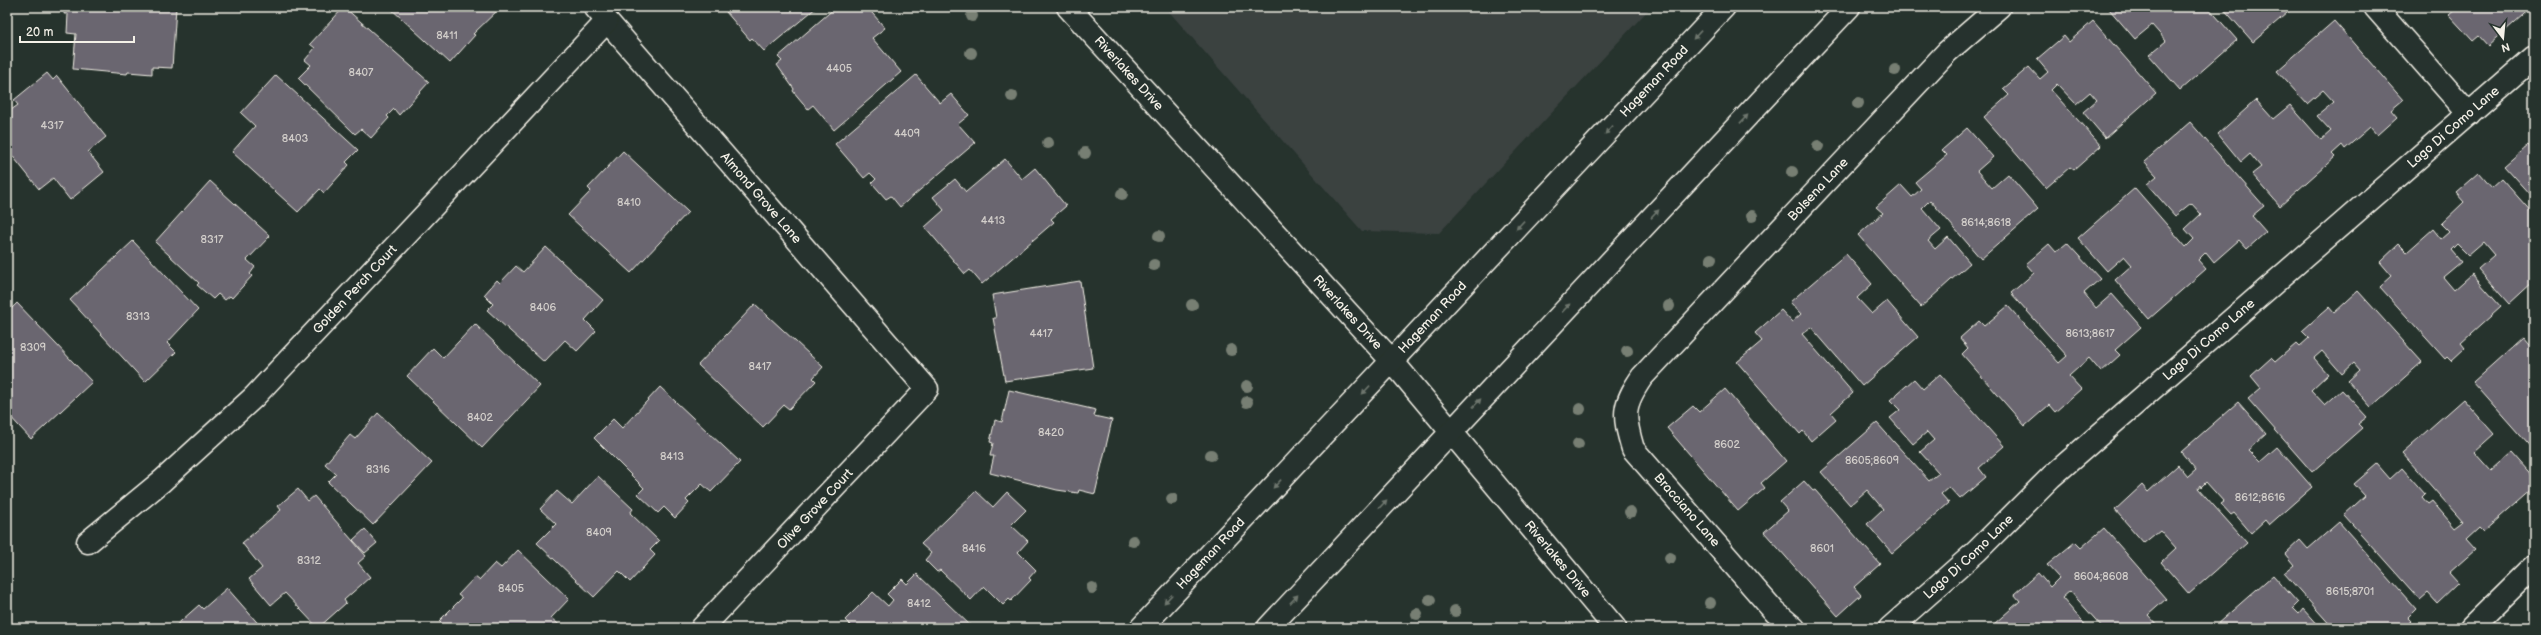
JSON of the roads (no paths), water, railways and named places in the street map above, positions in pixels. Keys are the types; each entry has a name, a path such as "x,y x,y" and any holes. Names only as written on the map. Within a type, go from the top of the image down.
{"street":[{"name":"Riverlakes Drive","path":"1068,7 1392,361 1615,628"},
{"name":"Hageman Road","path":"1142,628 1724,7"},
{"path":"1268,628 1450,431 1849,7"},
{"name":"Bolsena Lane","path":"1642,376 1947,52 1999,7"},
{"path":"2375,7 2469,114"},
{"name":"Almond Grove Lane","path":"601,14 927,389"},
{"name":"Golden Perch Court","path":"88,542 162,482 254,397 601,14"},
{"name":"Lago Di Como Lane","path":"1890,628 1977,551 2051,477 2534,57"},
{"name":"Bracciano Lane","path":"1642,376 1628,397 1625,421 1633,449 1775,612 1794,628"},
{"name":"Olive Grove Court","path":"702,628 927,389"},
{"path":"2471,628 2534,566"}]}
